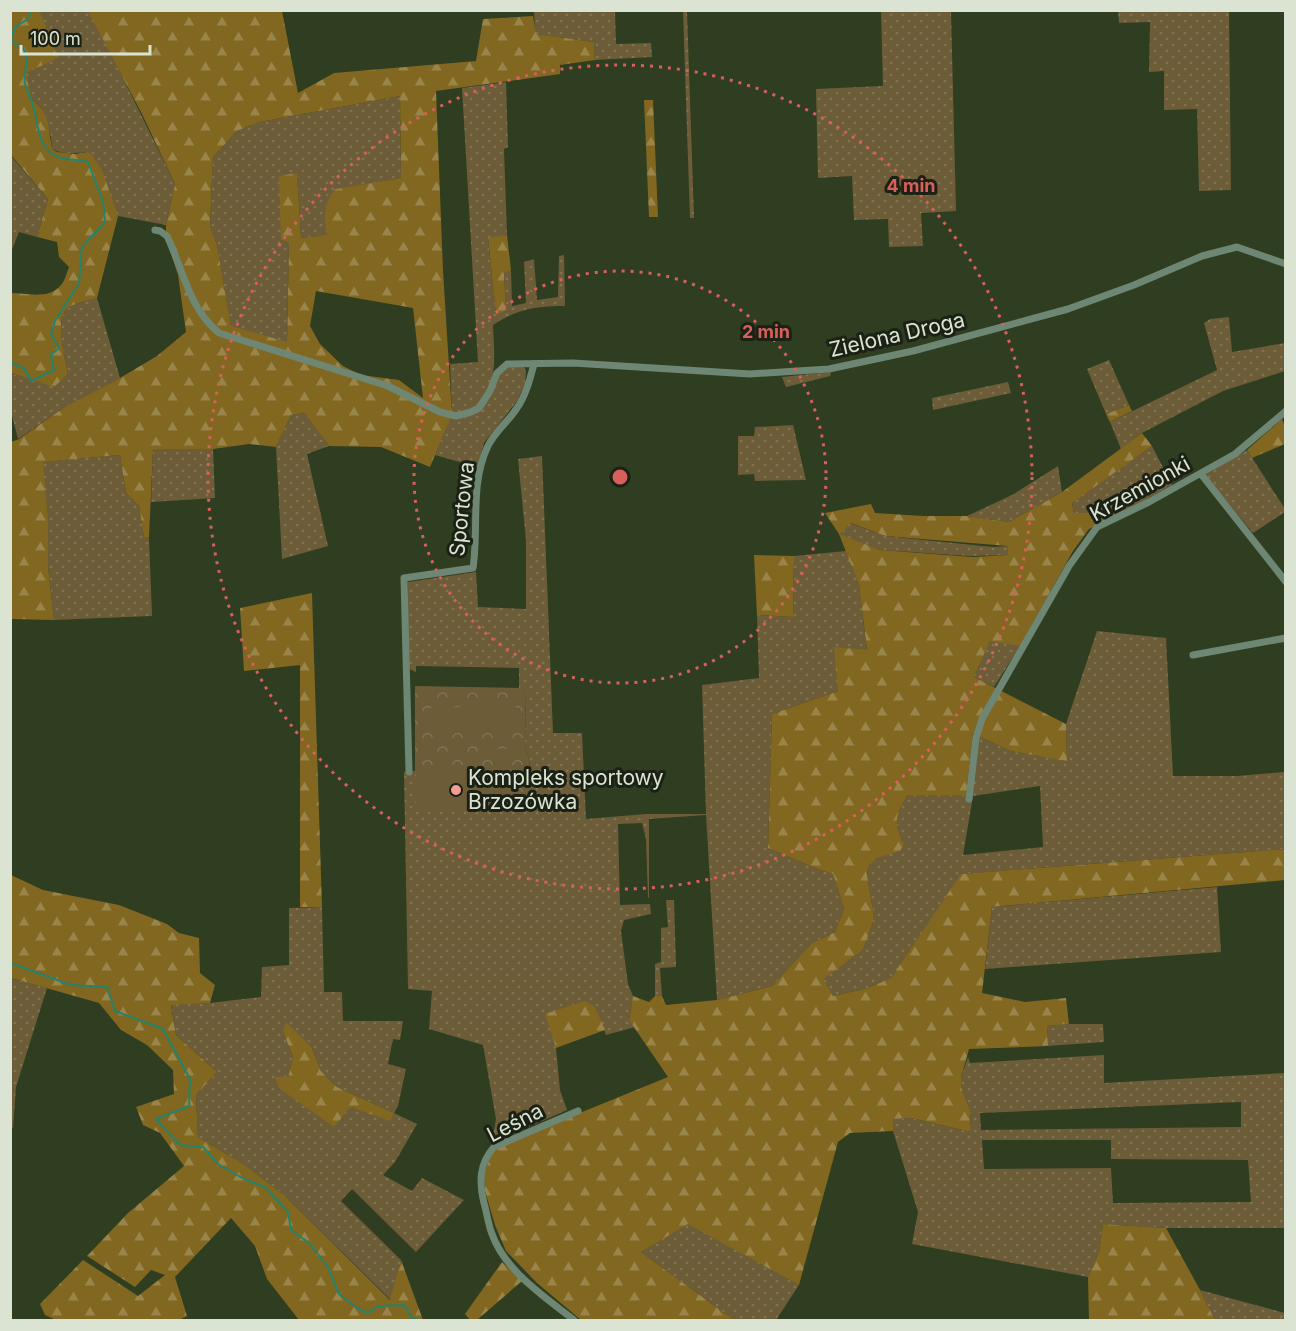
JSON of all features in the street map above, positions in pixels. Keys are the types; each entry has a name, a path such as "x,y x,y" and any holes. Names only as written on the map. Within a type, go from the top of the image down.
{"street":[{"name":"Zielona Droga","path":"155,230 167,236 202,315 219,333 388,386 440,412 456,416 479,408 490,391 497,373 507,364 573,363 750,374 829,369 913,351 1068,309 1134,285 1202,256 1237,247 1286,264"},
{"name":"Sportowa","path":"409,772 404,578 473,568 477,543 477,483 481,464 494,435 518,407 526,391 534,364"},
{"name":"Krzemionki","path":"969,799 976,738 982,719 1069,566 1097,527 1149,502 1235,454 1286,411"},
{"path":"1201,474 1286,582"},
{"path":"1193,655 1286,638"},
{"name":"Leśna","path":"574,1320 520,1274 501,1251 492,1236 479,1181 487,1155 494,1147 578,1111"}],"green space":[{"path":"10,11 40,11 58,58 26,73 32,99 43,110 48,123 52,149 57,152 91,154 102,170 118,216 97,298 71,306 62,317 62,342 68,374 54,387 11,373 11,293 37,295 50,293 56,290 65,279 69,267 59,257 57,242 37,237 48,199 11,155"},
{"path":"40,11 88,11 99,29 175,184 166,225 118,216 87,152 65,153 52,149 43,110 32,99 25,73 57,58"},
{"path":"88,11 282,11 298,93 334,73 476,61 483,19 533,16 536,34 594,42 595,60 560,65 560,74 436,91 443,271 452,414 430,467 381,447 329,446 305,413 291,415 276,447 249,444 213,449 153,449 149,537 144,537 139,506 126,493 120,455 43,462 48,521 48,567 54,620 11,619 11,442 19,439 66,406 157,356 186,332 178,275 166,238 166,225 175,184 142,114","holes":["400,96 401,178 336,189 327,205 325,223 327,235 301,238 297,173 279,176 281,240 289,242 287,342 231,326 217,245 210,226 213,157 237,131 260,122","316,291 413,308 423,398 399,380 361,375 343,366 320,344 310,326"]},
{"path":"534,11 615,11 616,44 651,43 652,57 595,60 594,42 535,34"},
{"path":"683,11 687,11 694,218 690,218"},
{"path":"881,11 951,11 956,211 921,213 923,246 889,247 888,219 854,220 852,176 818,178 816,89 883,86"},
{"path":"1118,11 1229,11 1231,190 1199,191 1197,109 1164,110 1164,71 1149,72 1150,22 1119,23"},
{"path":"506,82 508,147 504,149 507,235 488,239 496,314 506,310 504,272 511,270 512,306 526,303 524,262 534,259 537,300 558,297 559,256 564,255 565,306 527,310 510,315 493,325 493,371 487,393 471,409 452,414 450,364 478,362 462,88"},
{"path":"400,96 401,178 336,190 327,235 301,238 297,174 280,176 289,242 287,343 231,327 217,245 210,226 213,157 237,131 260,122"},
{"path":"644,100 653,100 658,217 649,217"},
{"path":"10,155 48,199 37,237 19,232 11,252"},
{"path":"507,235 511,270 504,273 506,310 496,315 488,238"},
{"path":"97,298 120,378 66,406 18,439 11,412 10,373 54,386 68,374 62,342 62,317 71,306"},
{"path":"1229,317 1232,352 1285,343 1285,371 1223,391 1142,433 1121,449 1110,422 1217,370 1204,323 1210,319"},
{"path":"1109,360 1129,405 1106,414 1087,369"},
{"path":"523,366 526,371 525,384 517,401 484,443 477,467 435,455 450,418 477,410 484,403 500,371 508,367"},
{"path":"831,372 830,376 786,387 782,377"},
{"path":"1008,382 1011,393 933,410 932,398"},
{"path":"1129,405 1132,411 1110,422 1106,414"},
{"path":"306,413 329,446 307,454 328,546 282,559 276,447 291,415"},
{"path":"1282,419 1285,427 1285,444 1252,458 1247,450"},
{"path":"793,425 806,480 755,481 754,474 738,475 738,436 754,436 755,427"},
{"path":"1142,433 1152,446 1072,503 1074,513 1122,513 1089,529 1073,551 1020,646 990,641 974,677 1066,724 1067,761 1010,751 973,733 966,795 908,795 900,808 897,819 898,830 904,844 900,851 877,858 868,867 873,922 863,950 823,979 833,996 868,988 891,978 961,874 1285,849 1285,880 992,907 982,993 1025,1002 1066,998 1069,1024 1047,1026 1048,1046 969,1049 961,1078 961,1087 970,1110 971,1132 911,1118 893,1119 893,1131 850,1133 838,1142 799,1285 688,1224 641,1252 734,1320 581,1320 537,1283 506,1251 485,1191 484,1176 491,1153 511,1141 668,1077 629,1020 633,996 649,1002 655,996 662,996 666,1005 717,1000 772,986 812,943 835,932 844,909 833,874 768,848 772,714 838,691 834,647 867,650 859,585 839,534 825,513 871,504 875,513 967,516 1009,522 1062,492","holes":["851,523 885,536 1008,546 1008,555 973,557 880,550 840,534"]},
{"path":"1152,446 1172,485 1122,513 1074,513 1072,502"},
{"path":"153,449 213,449 215,498 151,502"},
{"path":"1247,450 1285,509 1285,512 1253,533 1205,475"},
{"path":"120,455 126,493 139,506 144,536 149,537 152,616 54,620 48,567 42,462"},
{"path":"542,456 553,733 582,733 586,819 646,814 706,814 702,685 759,678 757,615 793,617 794,556 846,551 859,585 867,651 838,691 772,714 768,848 833,874 844,909 835,932 812,943 772,986 717,1000 706,815 649,819 649,898 646,839 642,823 618,824 620,905 650,904 651,914 624,920 621,931 628,984 633,996 629,1020 635,1027 606,1035 595,1007 546,1014 556,1048 560,1090 567,1110 492,1143 496,1119 483,1045 429,1029 432,991 408,989 404,772 415,771 415,811 536,801 529,770 530,761 525,745 526,689 519,688 519,668 416,666 416,672 411,670 408,665 408,582 476,572 478,607 526,609 526,540 518,459"},
{"path":"1058,466 1062,492 1009,522 967,516 1012,495"},
{"path":"850,523 885,536 993,547 1008,546 1008,555 970,556 880,550 839,534"},
{"path":"754,555 794,556 793,617 757,615"},
{"path":"312,593 322,907 300,907 300,665 244,671 240,608"},
{"path":"1097,631 1166,638 1173,776 1237,776 1285,772 1285,849 962,874 891,978 868,988 833,996 822,979 863,950 873,922 868,867 877,858 904,844 898,830 897,819 900,808 908,795 966,795 973,733 1010,751 1067,760 1066,724","holes":["1040,786 1043,847 963,855 973,796"]},
{"path":"990,640 1020,646 994,687 974,677"},
{"path":"415,686 526,688 525,745 530,761 529,770 536,810 415,812"},
{"path":"474,702 516,702 516,727 428,730 428,708 473,707"},
{"path":"490,749 513,749 514,760 490,760"},
{"name":"Kompleks sportowy Brzozówka","path":"496,770 496,810 416,810 416,771"},
{"path":"11,875 43,890 119,905 167,924 179,933 199,938 200,973 215,985 210,1003 171,1005 176,1035 217,1072 196,1095 198,1137 245,1165 284,1195 390,1300 401,1260 423,1320 299,1320 267,1279 255,1246 231,1218 175,1277 187,1316 179,1320 56,1320 45,1315 40,1304 83,1260 138,1296 165,1275 151,1270 135,1287 87,1256 128,1213 184,1166 160,1133 143,1125 136,1107 174,1094 173,1070 147,1045 121,1030 99,1003 11,978"},
{"path":"1217,887 1221,952 985,969 992,907"},
{"path":"666,900 674,900 676,967 660,968 662,996 655,996 655,964 661,962 661,928 668,927"},
{"path":"322,907 324,992 342,992 343,1021 403,1021 400,1040 393,1039 388,1064 406,1069 398,1106 394,1113 417,1124 395,1162 383,1175 412,1191 422,1178 464,1200 416,1252 352,1189 341,1201 401,1260 391,1300 284,1195 245,1165 198,1137 196,1095 217,1072 176,1035 171,1004 210,1003 261,997 262,967 289,965 289,908","holes":["283,1032 312,1048 321,1071 337,1087 394,1113 391,1120 350,1107 275,1077 288,1077 293,1057"]},
{"path":"10,978 47,988 16,1087 13,1128 10,1127"},
{"path":"585,1001 595,1007 605,1030 556,1048 545,1014"},
{"path":"286,1022 312,1048 321,1071 337,1087 394,1113 391,1121 350,1107 334,1127 279,1088 275,1077 288,1077 293,1057 283,1032"},
{"path":"1103,1024 1104,1042 1048,1046 1047,1026"},
{"path":"1104,1055 1104,1083 1285,1073 1285,1228 1166,1228 1103,1224 1099,1252 1088,1277 912,1244 918,1212 893,1131 892,1119 911,1118 971,1132 970,1110 961,1087 961,1078 968,1057 970,1063","holes":["1241,1102 1241,1127 981,1130 980,1113","982,1140 1111,1140 1111,1159 1248,1160 1251,1202 1113,1203 1111,1168 984,1169"]},
{"path":"688,1223 799,1285 776,1320 734,1320 641,1252"},
{"path":"1103,1224 1166,1228 1215,1320 1089,1320 1088,1277 1099,1252"},
{"path":"502,1262 522,1281 477,1320 470,1320 465,1314"},
{"path":"1200,1290 1285,1313 1285,1320 1215,1320"}],"waterway":[{"path":"10,362 25,369 31,381 54,370 51,355 59,348 51,334 55,321 79,283 82,247 105,222 103,201 88,162 66,159 52,154 40,137 34,109 25,84 27,60 25,51 11,39 15,27 28,19 31,10"},
{"path":"10,963 71,985 107,987 115,1011 163,1029 190,1079 189,1106 156,1119 180,1145 203,1147 218,1164 244,1179 265,1187 288,1212 291,1230 309,1243 328,1267 339,1294 357,1308 368,1313 378,1306 404,1305 412,1318 419,1320"}],"place":[{"name":"Kompleks sportowy Brzozówka","path":"456,790"}]}
